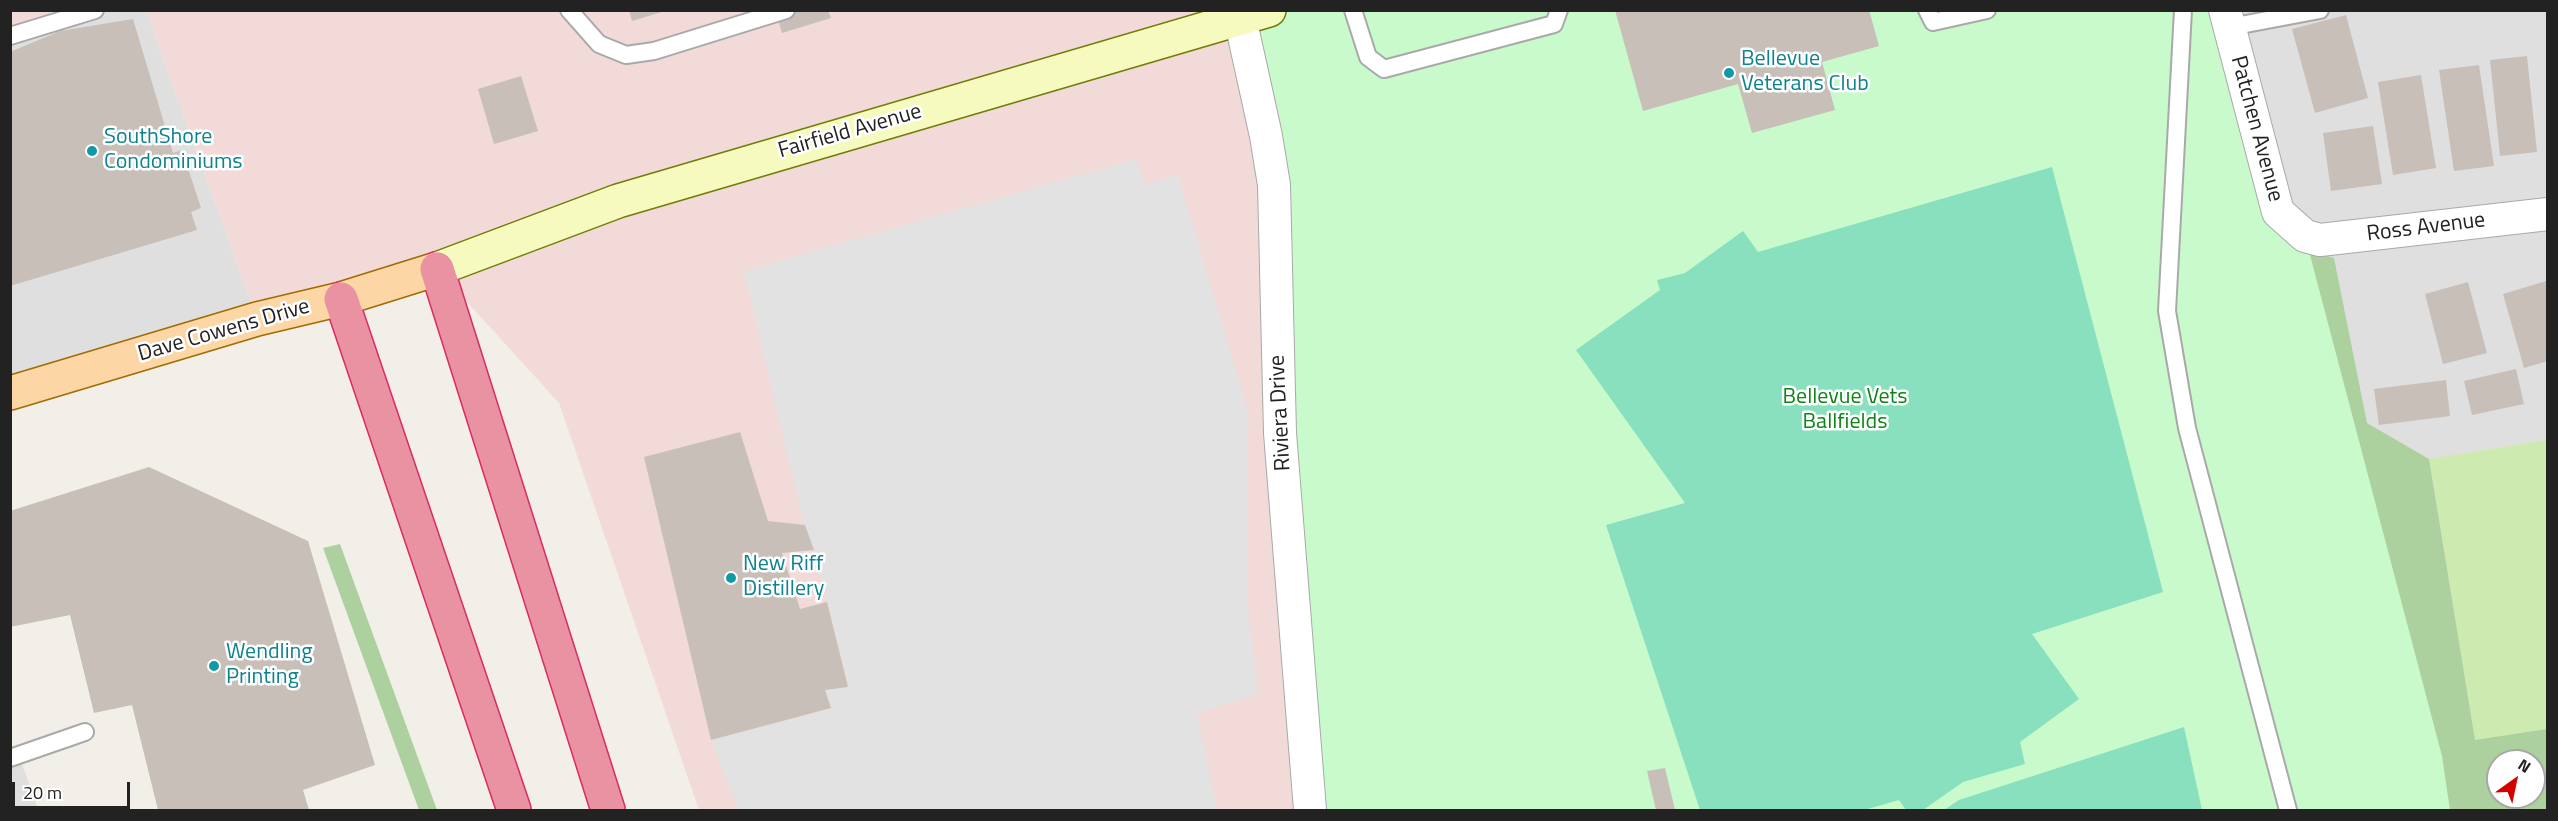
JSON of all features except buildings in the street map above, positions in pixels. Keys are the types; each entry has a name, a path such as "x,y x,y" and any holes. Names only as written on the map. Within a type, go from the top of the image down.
{"highway":[{"path":"437,269 608,810"},
{"path":"341,299 514,810"}],"main road":[{"name":"Fairfield Avenue","path":"437,269 618,201 1249,13"},
{"name":"Dave Cowens Drive","path":"10,393 257,319 341,299 437,269"}],"street":[{"name":"Riviera Drive","path":"1249,13 1274,185 1280,433 1310,810"},
{"name":"Patchen Avenue","path":"2228,19 2278,212 2305,236"},
{"name":"Ross Avenue","path":"2305,236 2320,240 2547,214"}],"lane":[{"path":"10,36 95,10"},
{"path":"569,10 599,44 626,55 654,51 786,10"},
{"path":"1353,10 1368,57 1384,69 1554,24 1559,10"},
{"path":"1926,10 1934,22 1988,10"},
{"path":"2183,10 2167,312 2187,428 2288,810"},
{"path":"2228,19 2320,10"},
{"path":"10,758 85,732"}],"shaded area":[{"path":"11,11 95,11 11,36"},
{"path":"95,11 146,11 257,319 11,393 11,36"},
{"path":"146,11 1269,11 1252,69 1310,810 699,810 559,403 437,269 257,319"},
{"path":"2225,11 2547,11 2547,751 2546,749 2486,749 2486,754 2442,756 2278,212"},
{"path":"1136,159 1145,185 1178,175 1247,408 1248,608 1258,694 1197,713 1217,810 739,810 711,740 830,708 825,690 848,686 814,550 804,525 744,271"},
{"path":"19,755 38,810 11,810 10,758"}],"green space":[{"name":"Bellevue Vets Ballfields","path":"1269,10 2225,11 2278,212 2305,236 2442,756 2450,810 1310,810 1274,185 1240,18"},
{"path":"2052,167 2163,592 2032,634 2079,699 2020,742 2025,764 1963,782 1923,810 1906,810 1899,800 1864,810 1700,810 1606,525 1685,503 1576,350 1660,290 1657,280 1685,273 1743,231 1758,252"},
{"path":"2268,239 2334,258 2367,423 2429,459 2475,740 2547,729 2547,810 2382,810"},
{"path":"2547,440 2547,729 2475,741 2429,459"},
{"path":"340,544 437,810 419,810 323,548"},
{"path":"2184,727 2202,810 1944,810 1959,800"}],"place":[{"name":"Bellevue Veterans Club","path":"1729,73"},
{"name":"SouthShore Condominiums","path":"92,151"},
{"name":"New Riff Distillery","path":"731,578"},
{"name":"Wendling Printing","path":"214,666"}]}
